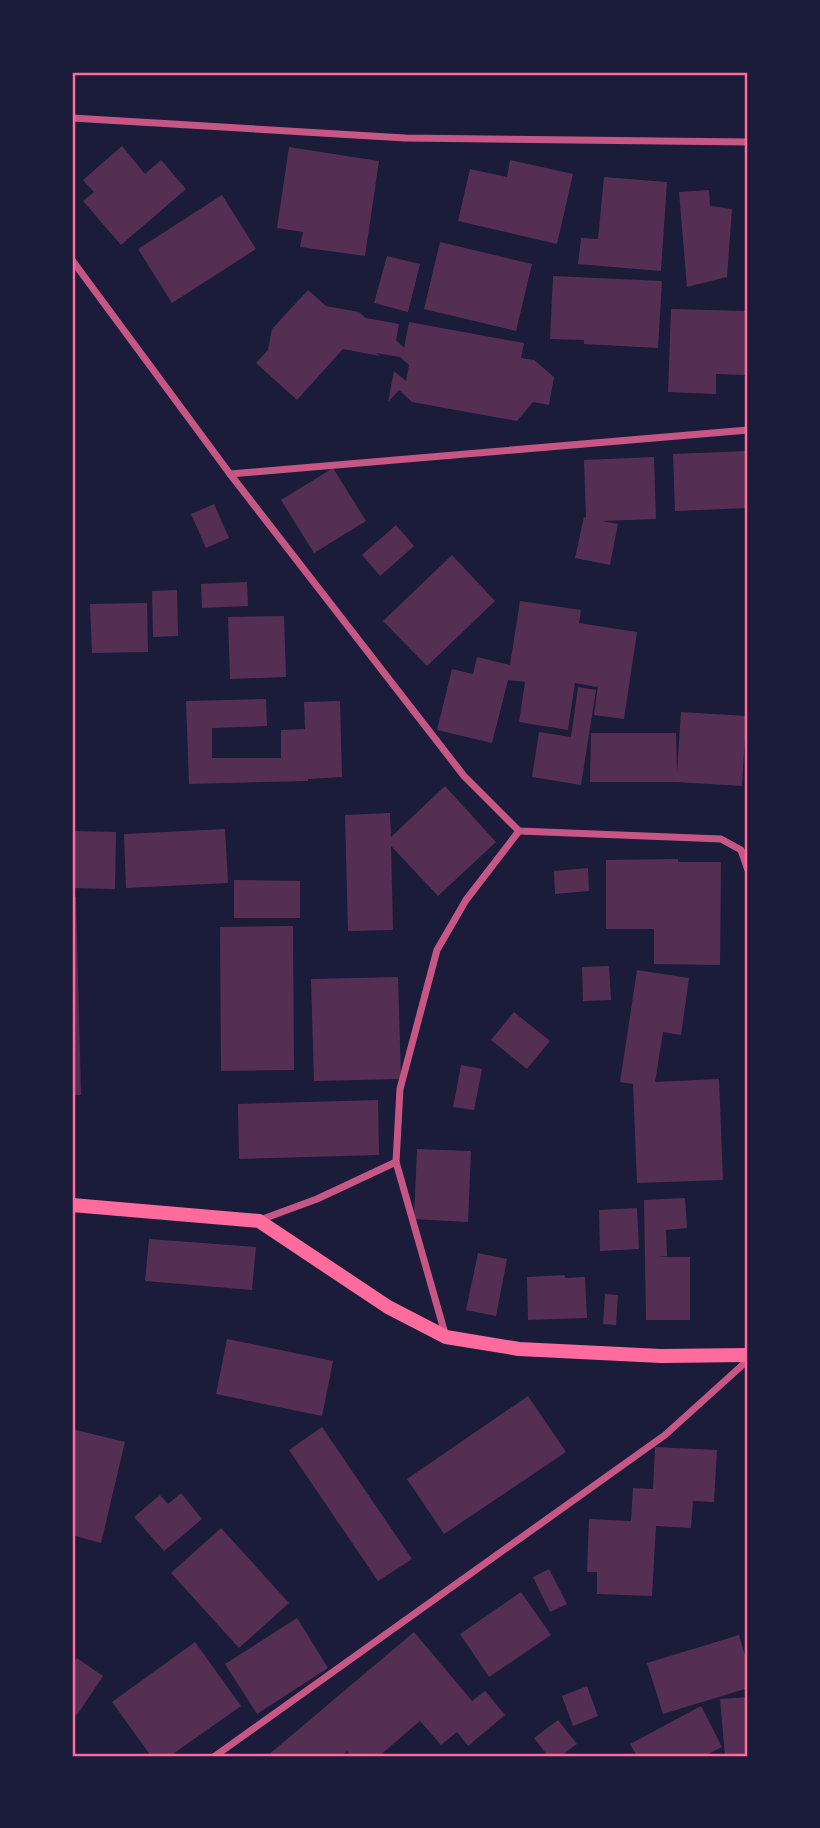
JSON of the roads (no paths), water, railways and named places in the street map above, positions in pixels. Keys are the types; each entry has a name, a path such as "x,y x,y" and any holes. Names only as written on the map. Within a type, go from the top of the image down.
{"main road":[{"path":"72,1209 259,1221 388,1307 446,1338 519,1349 661,1356 748,1354"}],"street":[{"path":"72,118 405,138 748,142"},
{"path":"72,260 230,474 464,776 519,831 721,839 741,850 748,870"},
{"path":"230,474 748,430"},
{"path":"446,1338 396,1162 400,1089 437,950 466,900 519,831"},
{"path":"259,1221 317,1199 396,1162"},
{"path":"215,1756 665,1435 748,1360"}]}
